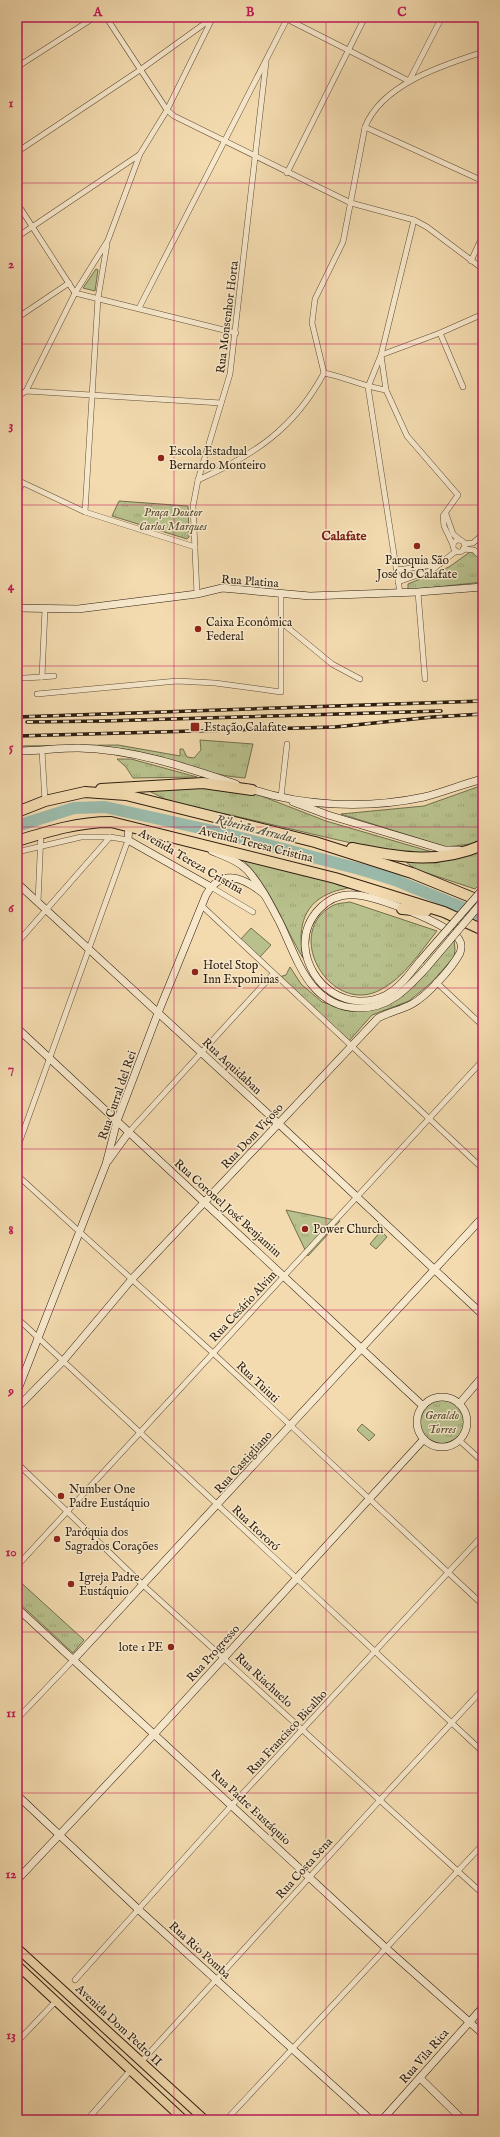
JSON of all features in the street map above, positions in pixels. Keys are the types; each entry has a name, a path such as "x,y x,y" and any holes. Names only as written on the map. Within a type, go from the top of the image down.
{"highway":[{"path":"88,792 107,787 203,783 252,790"},
{"path":"130,786 172,806"},
{"name":"Avenida Teresa Cristina","path":"45,801 88,792 126,795 315,842 412,873 483,901"},
{"path":"17,812 45,801"},
{"name":"Avenida Teresa Cristina","path":"17,841 61,827 94,822 111,822 336,878 444,912 483,930"},
{"path":"315,842 408,858 438,858 471,850 483,845"},
{"path":"402,909 444,912"}],"main road":[{"name":"Avenida Dom Pedro II","path":"17,1948 205,2120"},
{"path":"17,1965 129,2072 184,2120"}],"street":[{"path":"17,67 95,17"},
{"path":"106,17 167,110 174,116 226,140 286,173 351,203 414,220 427,227 483,269"},
{"path":"286,173 365,17"},
{"path":"409,81 442,17"},
{"path":"17,152 140,70 212,18"},
{"path":"85,512 98,298 108,240 140,154 167,110 212,18"},
{"path":"139,308 266,62 286,18 409,81"},
{"path":"198,480 228,466 287,426 314,392 324,373 312,323 315,299 343,242 365,127 370,115 409,81 420,75 483,52"},
{"name":"Rua Monsenhor Horta","path":"197,594 194,506 198,480 230,374 236,333 266,62"},
{"path":"365,127 483,181"},
{"path":"17,237 140,154"},
{"path":"17,203 75,293 236,333"},
{"path":"400,593 368,387 381,355 414,220"},
{"path":"471,261 483,236"},
{"path":"17,397 26,391 75,293 108,240"},
{"path":"17,318 69,283"},
{"path":"381,355 440,333 483,314"},
{"path":"440,333 463,387"},
{"path":"381,355 386,390 407,436 458,495 446,514 443,516 444,526 456,551"},
{"path":"324,373 337,375 368,387 386,390"},
{"path":"26,391 221,403"},
{"path":"17,480 22,484 85,512 195,547"},
{"path":"17,494 22,484"},
{"path":"446,514 453,534 463,545"},
{"path":"398,582 432,570 442,564 463,545 473,542 483,534"},
{"path":"453,545 456,541 474,550 483,559"},
{"path":"397,570 442,564"},
{"name":"Rua Platina","path":"17,608 78,609 197,594 222,588 310,596 400,593 483,587"},
{"path":"418,592 425,679"},
{"path":"37,694 177,681 215,683 281,692 281,594"},
{"path":"42,677 45,609"},
{"path":"281,622 332,664 360,679"},
{"path":"24,678 54,676"},
{"path":"281,797 286,744"},
{"path":"17,751 42,751 78,748 136,755 192,769 252,790 281,797 328,815 445,850 471,850"},
{"path":"42,751 45,801"},
{"path":"281,797 363,805 424,797 483,779"},
{"name":"Avenida Tereza Cristina","path":"129,826 128,840 253,912"},
{"path":"38,902 41,833"},
{"path":"17,852 81,837 110,837 128,840 17,1149"},
{"path":"17,943 110,837"},
{"path":"178,838 238,862 264,894 307,980 319,993 330,1000 353,1008 377,1006 398,997 427,967 483,901"},
{"path":"211,887 218,881 233,878 243,879 264,894"},
{"name":"Rua Aquidaban","path":"17,883 279,1124 356,1198 483,1315"},
{"name":"Rua Curral del Rei","path":"17,1392 106,1164 117,1121 158,1013 211,887"},
{"path":"402,909 356,895 343,896 323,905 314,913 308,926 305,940 310,968 327,990 336,996 368,1000 386,995 395,989 483,889"},
{"path":"202,906 483,1169"},
{"name":"Rua Dom Viçoso","path":"17,1408 63,1361 132,1279 378,1018 387,1013 413,1004 458,958 461,943 459,939 440,924 402,909"},
{"path":"106,1164 129,1132 273,974"},
{"path":"436,982 483,1026"},
{"name":"Rua Coronel José Benjamim","path":"17,1028 204,1203 285,1275 423,1406"},
{"name":"Rua Cesário Alvim","path":"17,1566 483,1060"},
{"name":"Rua Tuiuti","path":"17,1175 80,1231 291,1426 368,1500 483,1605"},
{"name":"Rua Castigliano","path":"17,1719 144,1585 483,1217"},
{"name":"Rua Itororó","path":"17,1318 217,1506 483,1752"},
{"path":"458,1404 483,1376"},
{"path":"442,1398 454,1400 458,1404 466,1415 467,1422 466,1428 459,1440 454,1444 442,1447 435,1446 424,1439 418,1429 417,1422 423,1406 430,1401 442,1398"},
{"name":"Rua Progresso","path":"17,1880 155,1734 424,1439"},
{"path":"459,1440 483,1462"},
{"name":"Rua Riachuelo","path":"17,1463 144,1585 459,1870 483,1894"},
{"name":"Rua Francisco Bicalho","path":"75,1980 232,1805 483,1535"},
{"name":"Rua Padre Eustáquio","path":"17,1608 310,1876 387,1949 483,2034"},
{"name":"Rua Costa Sena","path":"142,2062 310,1876 483,1689"},
{"name":"Rua Rio Pomba","path":"17,1795 139,1910 371,2120"},
{"path":"226,2120 387,1949 483,1844"},
{"path":"17,2042 56,2001"},
{"name":"Rua Vila Rica","path":"382,2120 483,2007"},
{"path":"87,2120 129,2072"},
{"path":"420,2078 463,2120"},
{"path":"17,2116 21,2120"}],"green space":[{"path":"96,269 98,270 95,291 83,288"},
{"name":"Praça Doutor Carlos Marques","path":"119,501 188,506 189,537 187,539 112,516"},
{"path":"470,552 477,554 483,564 483,582 408,590 408,584 449,567"},
{"path":"200,740 253,744 245,778 217,774 150,754 107,747 77,746 17,748 17,746 118,745 180,756 180,749 183,749 187,757 194,758 201,750"},
{"path":"117,759 131,759 197,777 133,778 126,767"},
{"path":"202,785 251,792 326,821 439,854 407,855 338,840 173,803 145,789"},
{"path":"483,785 483,838 471,844 446,847 341,814 424,806"},
{"path":"483,849 483,881 475,889 415,869 406,862 436,863"},
{"path":"243,860 353,887 331,893 319,899 312,905 307,913 302,929 301,939 303,958 269,894 253,871"},
{"path":"350,902 437,931 397,979 380,990 362,995 345,992 330,982 319,968 312,952 312,935 318,919 332,906"},
{"path":"251,928 271,945 260,957 241,939"},
{"path":"454,939 454,957 431,983 409,1001 372,1015 349,1041 279,977 286,975 290,967 301,984 322,1002 343,1008 370,1008 393,1000"},
{"path":"286,1210 340,1221 308,1256"},
{"path":"381,1231 387,1237 376,1249 370,1244"},
{"name":"Geraldo Torres","path":"438,1398 446,1398 455,1402 461,1408 465,1421 461,1434 455,1440 446,1444 438,1444 429,1440 423,1434 419,1425 419,1417 423,1408 429,1402"},
{"path":"362,1424 375,1435 369,1441 357,1430"},
{"path":"17,1579 84,1640 73,1653 17,1601"}],"waterway":[{"name":"Ribeirão Arrudas","path":"17,826 74,808 105,807 218,832 363,870 395,880 483,916"}],"railway":[{"path":"17,717 483,701"},
{"path":"27,722 441,711"},
{"path":"17,736 335,727 433,717 483,714"}],"place":[{"name":"Escola Estadual Bernardo Monteiro","path":"161,458"},
{"name":"Paroquia São José do Calafate","path":"417,546"},
{"name":"Caixa Econômica Federal","path":"198,629"},
{"name":"Estação Calafate","path":"195,727"},
{"name":"Hotel Stop Inn Expominas","path":"195,972"},
{"name":"Power Church","path":"305,1229"},
{"name":"Number One Padre Eustáquio","path":"61,1496"},
{"name":"Paróquia dos Sagrados Corações","path":"57,1539"},
{"name":"Igreja Padre Eustáquio","path":"71,1584"},
{"name":"lote 1 PE","path":"171,1647"}],"district":[{"name":"Calafate","path":"344,535"}]}
